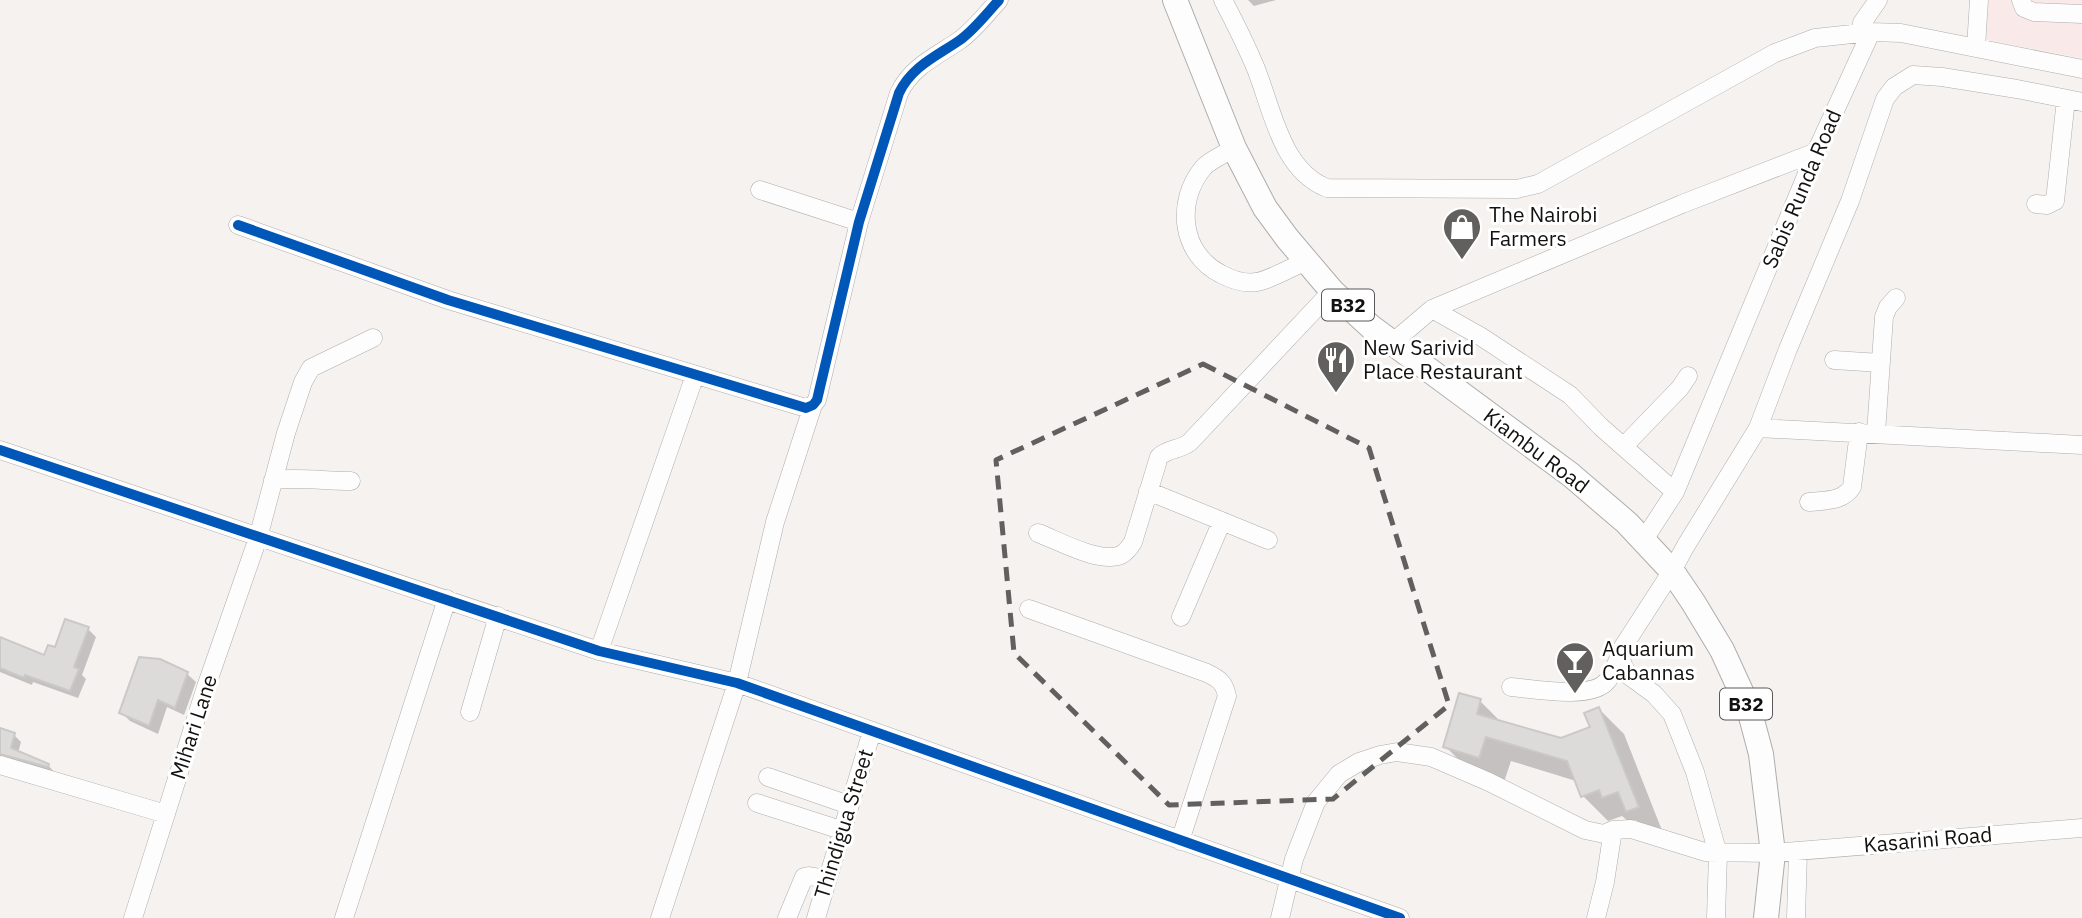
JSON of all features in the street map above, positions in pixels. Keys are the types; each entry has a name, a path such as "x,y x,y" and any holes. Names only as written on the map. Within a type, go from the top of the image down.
{"highway":[{"name":"Kiambu Road","path":"1175,0 1234,148 1265,208 1306,261 1332,291 1371,327 1571,475 1627,523 1672,571 1693,602 1722,650 1749,709 1785,852 1766,918"}],"street":[{"path":"660,918 737,683 775,522 813,405 817,400 859,222 899,93 913,72 970,31 999,0"},
{"path":"1223,0 1254,63 1291,158 1313,182 1327,188 1517,189 1538,184 1774,53 1815,38 1866,32 1901,33 2082,69"},
{"name":"Sabis Runda Road","path":"1643,541 1675,492 1866,32 1862,23 1878,0"},
{"path":"1976,47 1979,0"},
{"path":"2021,0 2024,8 2034,12 2082,14"},
{"path":"1716,918 1718,854 1695,772 1672,714 1654,694 1628,675 1620,650 1672,571 1758,428 1850,201 1885,99 1894,87 1913,75 1942,77 2074,101 2055,201 2047,205 2036,204"},
{"path":"1234,148 1204,166 1191,187 1185,209 1188,237 1201,259 1216,272 1234,281 1256,282 1306,261"},
{"path":"1392,343 1432,309 1682,204 1816,152"},
{"path":"760,191 859,222"},
{"path":"238,225 448,300 806,408 813,405"},
{"path":"1038,533 1101,558 1121,555 1128,550 1133,542 1160,457 1164,452 1190,442 1332,291"},
{"path":"1809,502 1837,499 1848,493 1852,486 1868,433 1881,362 1884,317 1896,298"},
{"path":"1432,309 1480,335 1570,395 1601,427 1675,492"},
{"name":"Mihari Lane","path":"133,918 206,687 258,538 303,382 311,368 373,338"},
{"path":"1833,360 1881,362"},
{"path":"599,651 695,375"},
{"path":"1624,446 1681,388 1688,376"},
{"path":"1758,428 2082,445"},
{"path":"0,450 599,651 737,683 1400,918"},
{"path":"273,480 313,478 351,481"},
{"path":"1148,491 1268,540"},
{"path":"1181,617 1222,521"},
{"path":"344,918 447,599"},
{"path":"1029,609 1207,673 1225,685 1227,696 1180,841"},
{"path":"470,712 498,617"},
{"path":"1511,687 1583,692 1597,689 1607,681 1620,656"},
{"name":"Thindigua Street","path":"816,918 872,731"},
{"name":"Kasarini Road","path":"1280,918 1294,859 1316,802 1339,774 1359,762 1397,752 1431,757 1585,830 1604,834 1613,830 1631,829 1718,854 1785,852 2082,828"},
{"path":"0,765 166,814"},
{"path":"768,777 849,805"},
{"path":"757,803 841,830"},
{"path":"1596,918 1613,830"},
{"path":"1785,852 1796,918"},
{"path":"787,918 804,877 826,879"}],"highlighted area":[{"path":"1203,364 1369,448 1449,705 1333,799 1169,805 1014,653 996,460"}],"shaded area":[{"path":"1976,0 2082,0 2082,58 1974,37"}],"building":[{"path":"65,619 89,627 74,667 79,669 70,691 0,668 0,637 44,655 48,645 55,647"},
{"path":"139,657 160,659 188,672 175,708 158,700 149,726 119,713"},
{"path":"1459,693 1481,699 1477,714 1561,738 1590,727 1584,713 1599,707 1639,807 1626,812 1618,792 1602,798 1599,790 1581,797 1567,761 1486,737 1479,758 1443,747"},
{"path":"0,728 15,733 11,748 49,764 48,767 0,754"}],"cycle path":[{"path":"238,225 448,300 806,408 817,400 859,222 899,93 918,69 965,36 999,0"},
{"path":"0,450 599,651 737,683 1400,918"}],"place":[{"name":"The Nairobi Farmers","path":"1462,261"},
{"name":"New Sarivid Place Restaurant","path":"1336,394"},
{"name":"Aquarium Cabannas","path":"1575,695"}]}
